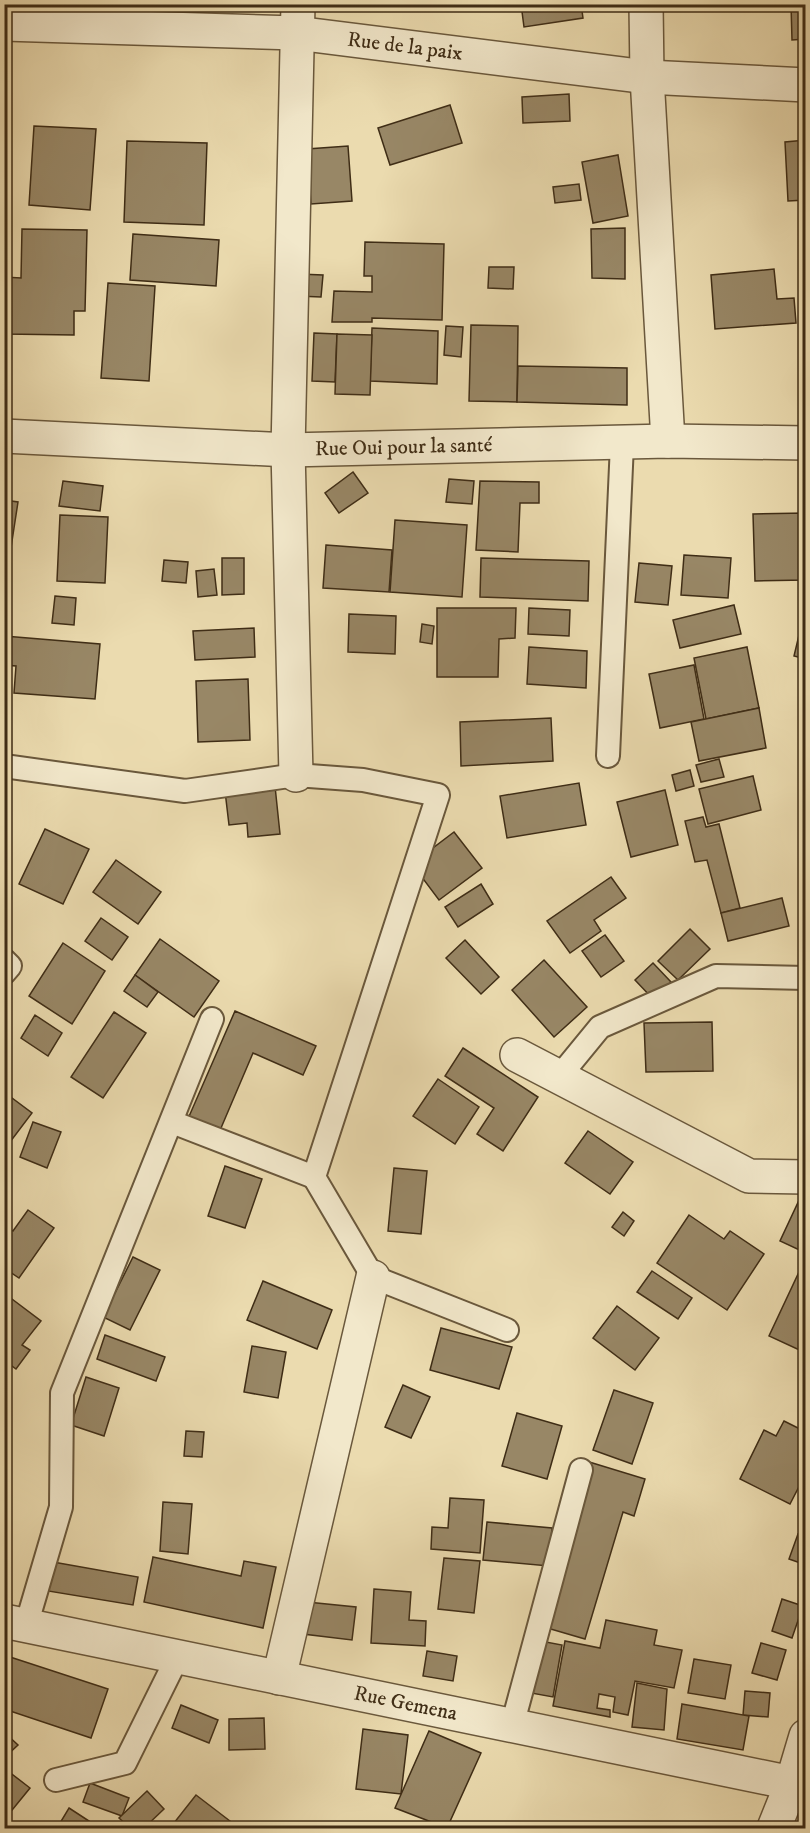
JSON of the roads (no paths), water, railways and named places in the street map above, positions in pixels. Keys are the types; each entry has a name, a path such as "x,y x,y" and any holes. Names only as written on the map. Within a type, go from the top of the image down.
{"street":[{"path":"646,4 647,77 668,441"},
{"path":"296,775 288,450 297,19"},
{"name":"Rue de la paix","path":"4,24 297,19 647,77 806,85"},
{"name":"Rue Oui pour la santé","path":"4,436 288,450 622,444 668,441 806,443"},
{"path":"517,1055 749,1176 806,1177"},
{"path":"279,1678 374,1278"},
{"name":"Rue Gemena","path":"15,1624 799,1785"},
{"path":"774,1828 799,1785 806,1736"}],"lane":[{"path":"608,756 622,444"},
{"path":"4,766 185,792 296,775 363,780 438,795 314,1177"},
{"path":"4,960 10,966 4,973"},
{"path":"559,1077 600,1027 716,976 806,978"},
{"path":"15,1624 61,1507 62,1393 212,1019"},
{"path":"172,1122 314,1177 374,1278 507,1330"},
{"path":"512,1726 581,1470"},
{"path":"57,1780 125,1763 177,1658"}]}
